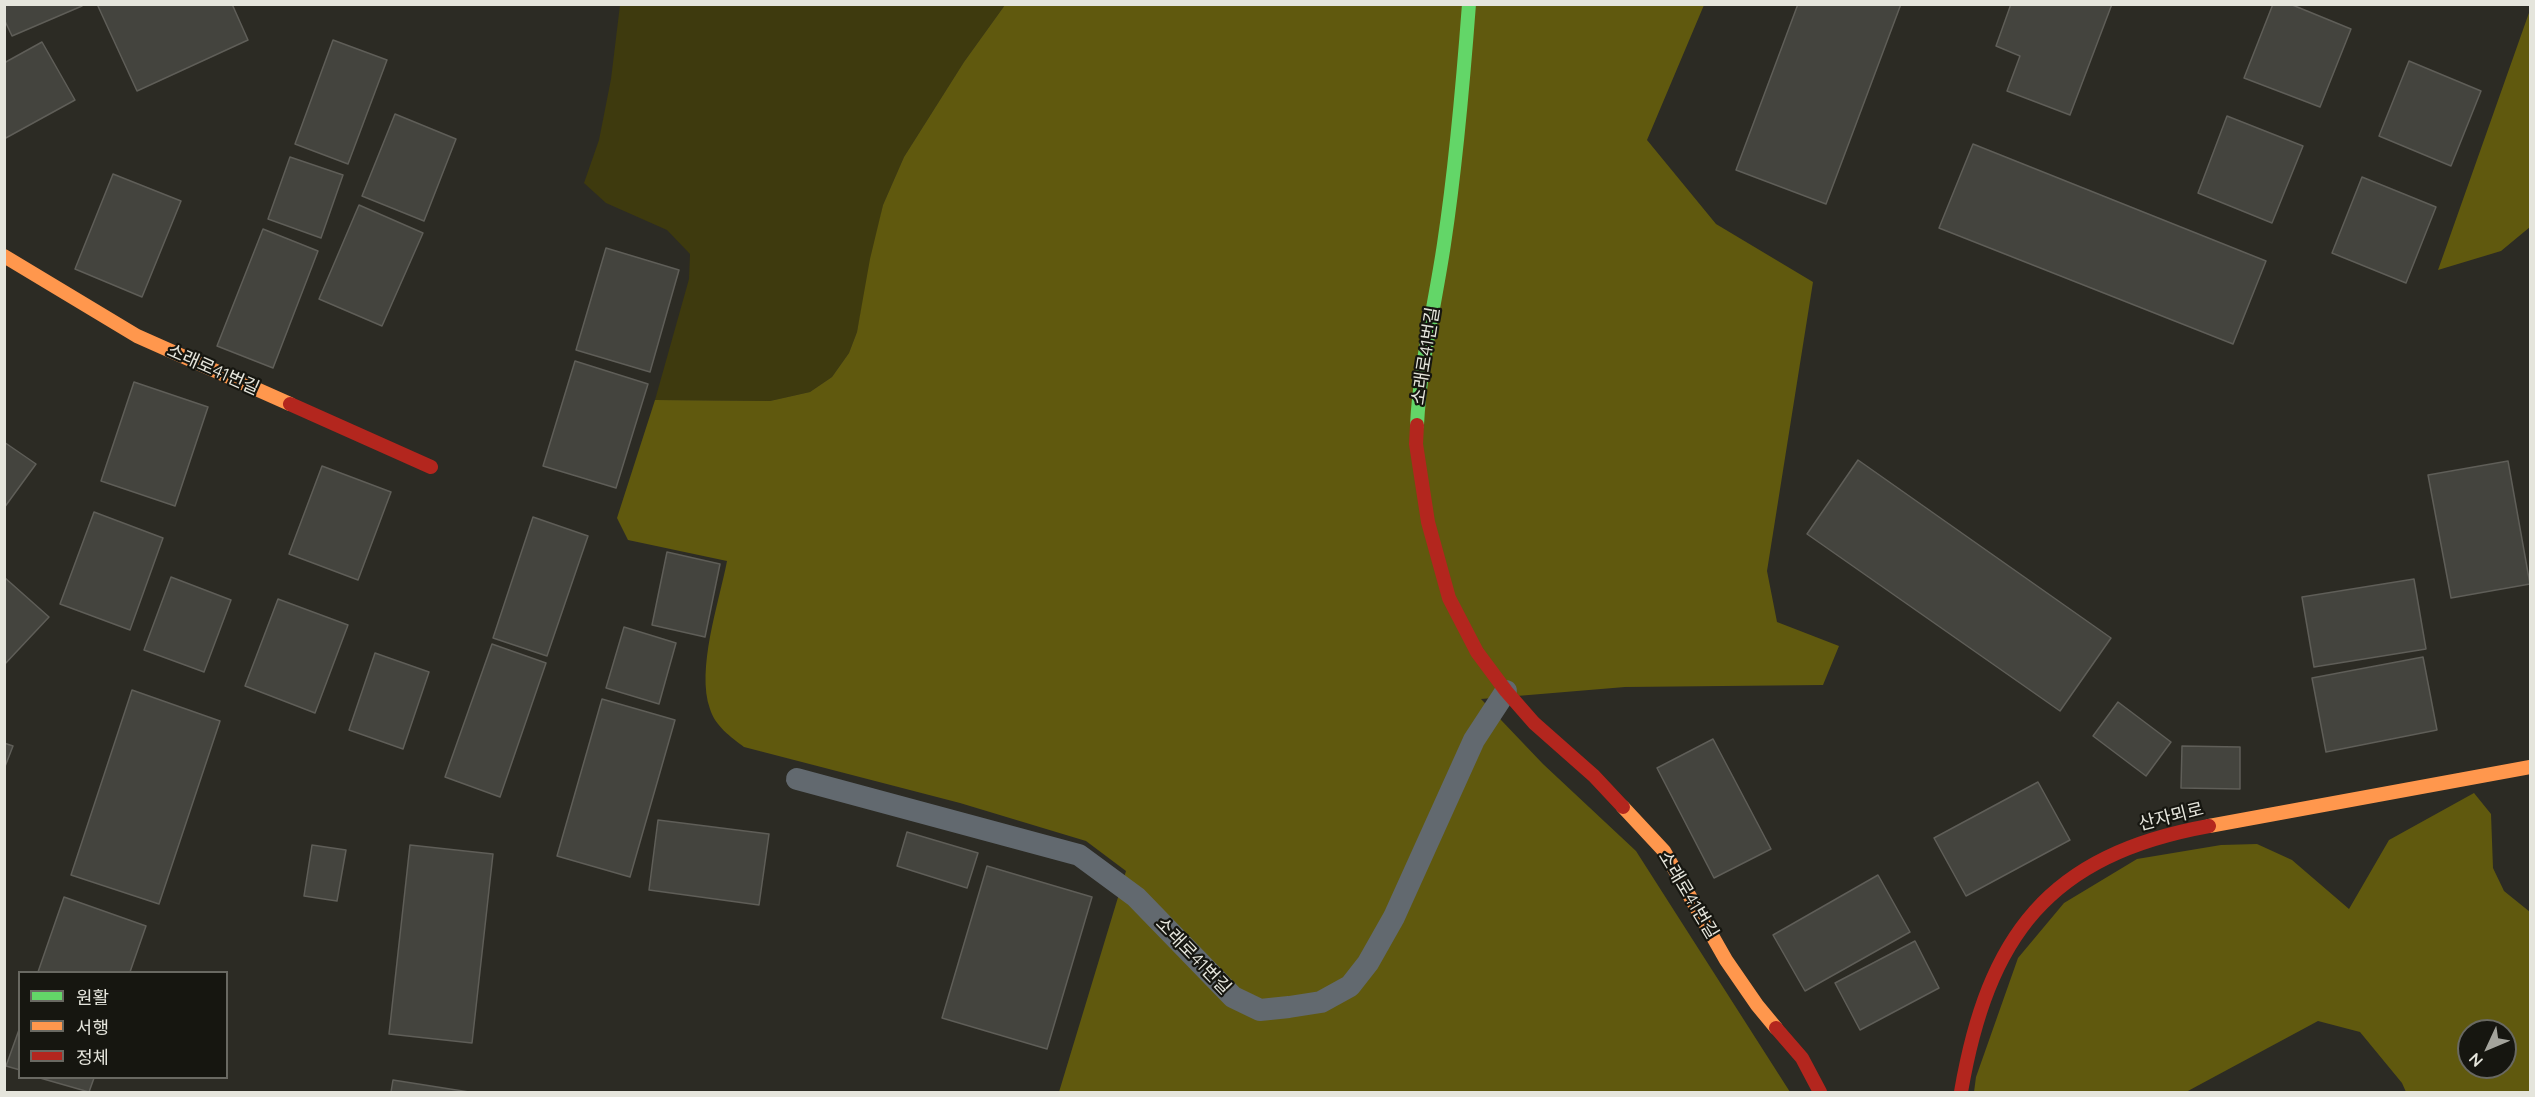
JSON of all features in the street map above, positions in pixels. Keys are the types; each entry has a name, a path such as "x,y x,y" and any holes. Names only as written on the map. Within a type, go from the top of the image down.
{"street":[{"name":"소래로41번길","path":"1469,4 1458,133 1444,245 1419,389 1416,444 1428,522 1449,598 1478,652 1506,691 1534,723 1594,776 1664,851 1726,960 1757,1005 1802,1058 1820,1092"},
{"name":"소래로41번길","path":"4,256 136,336 431,467"},
{"name":"산자뫼로","path":"1961,1092 1971,1041 1983,1000 2003,953 2025,922 2054,894 2086,870 2126,848 2164,835 2298,808 2530,767"}],"lane":[{"name":"소래로41번길","path":"797,779 1079,855 1136,897 1233,997 1260,1010 1289,1007 1321,1002 1350,986 1368,963 1394,917 1474,740 1506,691"}],"shaded area":[{"path":"620,5 1005,5 964,62 904,157 883,205 857,332 849,353 832,377 810,392 770,401 655,400 689,279 690,254 667,230 606,203 584,183 599,140 611,79"},
{"path":"1005,5 1704,5 1647,140 1716,224 1813,282 1767,571 1777,622 1839,646 1823,685 1625,687 1481,699 1543,764 1636,851 1790,1092 1059,1092 1126,871 1086,841 960,803 744,747 724,731 716,721 706,693 707,656 727,561 628,540 617,518 655,400 770,401 810,392 832,377 849,353 857,332 870,259 883,205 904,157 964,62"},
{"path":"2530,10 2530,227 2501,251 2438,270"},
{"path":"2474,793 2491,814 2493,868 2504,891 2530,912 2530,1092 2406,1092 2402,1083 2360,1032 2318,1021 2186,1092 1974,1092 1976,1077 2018,958 2064,903 2137,859 2221,845 2257,844 2292,860 2349,909 2389,840"}],"building":[{"path":"4,4 82,4 82,6 12,36 4,19"},
{"path":"97,4 232,4 248,40 137,91"},
{"path":"1798,4 1901,4 1826,204 1736,170"},
{"path":"2011,4 2112,4 2070,115 2007,91 2020,56 1996,46"},
{"path":"2273,4 2290,4 2351,29 2320,107 2244,78"},
{"path":"333,40 387,60 348,164 295,144"},
{"path":"42,42 75,100 4,139 4,63"},
{"path":"2409,61 2481,91 2451,166 2379,136"},
{"path":"395,114 456,139 424,221 362,196"},
{"path":"2227,116 2303,146 2272,223 2198,193"},
{"path":"1973,144 2266,261 2233,344 1939,228"},
{"path":"290,157 343,175 321,238 268,219"},
{"path":"113,174 181,201 142,297 75,269"},
{"path":"2362,177 2436,207 2406,283 2332,253"},
{"path":"359,205 423,233 382,326 319,299"},
{"path":"263,229 318,251 273,368 217,346"},
{"path":"606,248 679,270 650,372 576,350"},
{"path":"575,361 648,384 616,488 543,466"},
{"path":"134,382 208,407 175,506 101,481"},
{"path":"4,442 36,464 4,508"},
{"path":"1858,460 2111,638 2060,711 1807,534"},
{"path":"2508,461 2530,584 2451,598 2428,475"},
{"path":"322,466 391,492 358,580 289,554"},
{"path":"94,512 163,538 130,630 60,604"},
{"path":"533,517 588,536 547,656 493,638"},
{"path":"667,552 720,564 705,637 652,625"},
{"path":"4,577 49,617 4,665"},
{"path":"171,577 231,600 204,672 144,650"},
{"path":"2414,579 2426,649 2314,667 2302,597"},
{"path":"278,599 348,625 315,713 245,686"},
{"path":"624,627 676,643 659,704 606,688"},
{"path":"492,644 546,663 500,797 445,777"},
{"path":"375,653 429,672 403,749 349,730"},
{"path":"2423,657 2437,730 2326,752 2312,678"},
{"path":"132,690 220,721 159,904 71,875"},
{"path":"602,699 675,720 630,877 557,856"},
{"path":"2118,702 2171,742 2146,776 2093,736"},
{"path":"1713,739 1771,849 1714,878 1657,768"},
{"path":"4,743 13,746 4,769"},
{"path":"2182,746 2240,747 2240,789 2181,788"},
{"path":"2038,782 2070,840 1966,896 1934,838"},
{"path":"658,820 769,834 759,905 649,890"},
{"path":"907,832 978,853 967,888 897,866"},
{"path":"312,845 346,850 337,901 304,896"},
{"path":"410,845 493,854 472,1043 389,1034"},
{"path":"987,866 1092,897 1047,1049 942,1018"},
{"path":"1878,875 1910,932 1805,991 1773,935"},
{"path":"64,897 146,926 130,971 38,971"},
{"path":"1915,941 1939,988 1860,1030 1835,983"},
{"path":"18,1033 18,1069 6,1066"},
{"path":"44,1079 94,1079 89,1092"},
{"path":"393,1080 469,1092 391,1092"}],"traffic: fast":[{"path":"1417,425 1424,357 1452,184 1469,4"}],"traffic: slow":[{"path":"4,256 137,336 290,404"},
{"path":"2209,826 2530,767"},
{"path":"1623,807 1664,851 1726,960 1776,1028"}],"traffic: jam":[{"path":"290,404 431,467"},
{"path":"1417,425 1416,444 1428,522 1449,598 1477,652 1506,691 1534,723 1594,776 1623,807"},
{"path":"1961,1092 1973,1037 1988,989 2009,947 2035,911 2067,882 2106,858 2153,839 2209,826"},
{"path":"1776,1028 1802,1058 1820,1092"}]}
